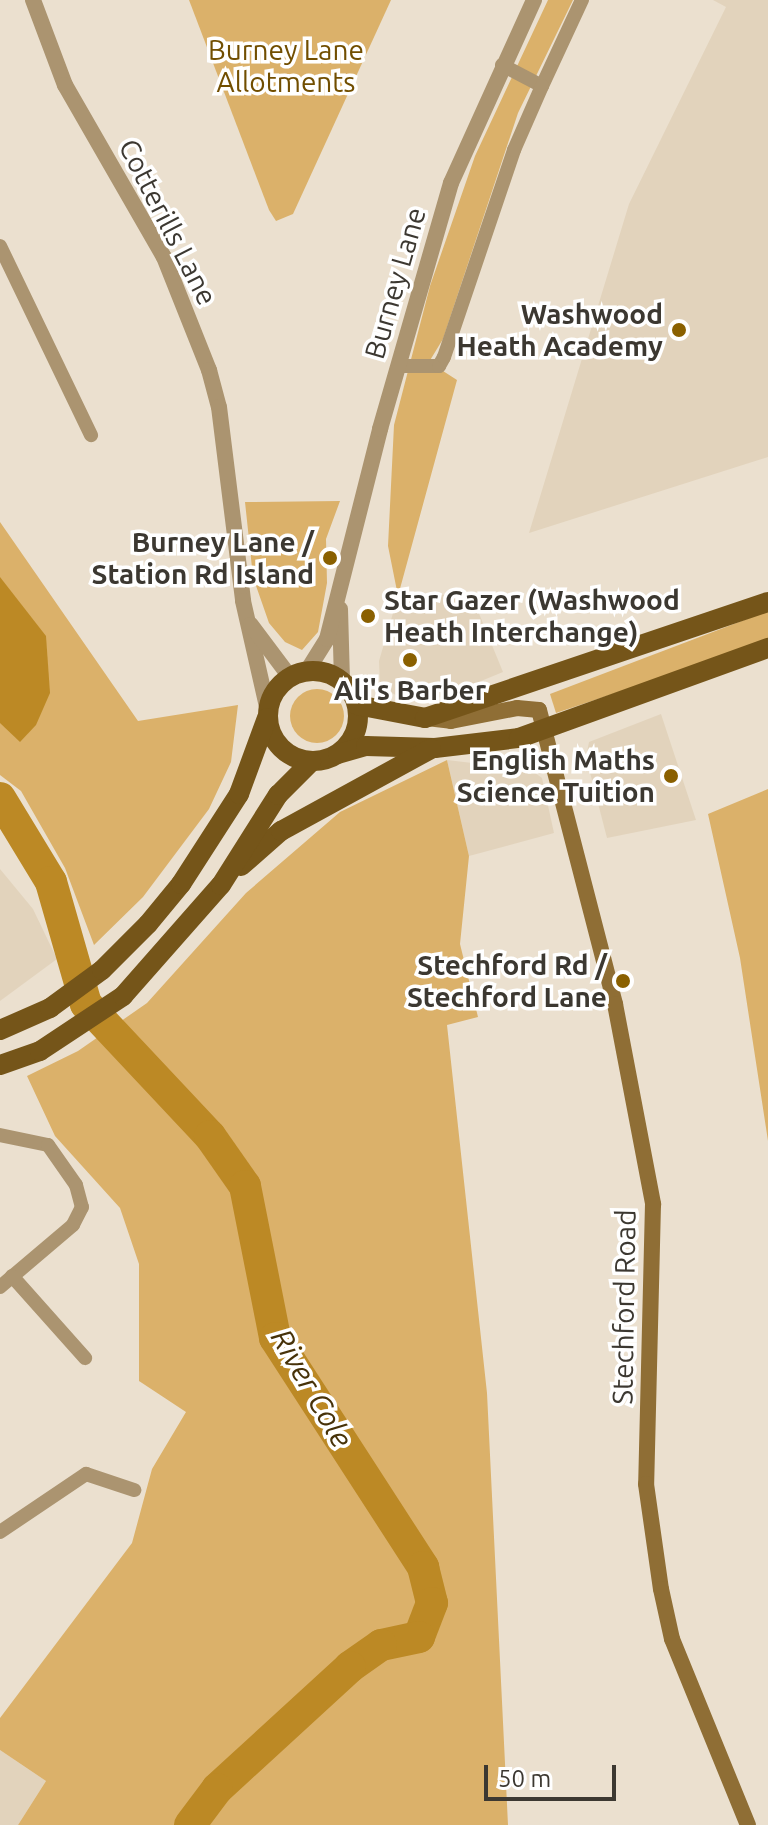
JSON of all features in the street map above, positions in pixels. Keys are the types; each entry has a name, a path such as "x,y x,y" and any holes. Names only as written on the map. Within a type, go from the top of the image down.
{"main road":[{"path":"425,718 768,602"},
{"path":"221,885 278,795 311,762 366,746 435,748 490,744 544,730 768,648"},
{"path":"0,1030 50,1008 102,970 164,904 210,841 239,794 271,698 298,674 342,681 357,705 353,738 338,754"},
{"path":"357,705 451,721 536,708 544,730"},
{"path":"268,714 279,747 311,762"},
{"name":"Stechford Road","path":"544,730 615,1004 653,1204 646,1484 661,1589 672,1639 748,1825"},
{"path":"0,1065 40,1051 123,996 221,885 281,831 435,748"}],"street":[{"name":"Cotterills Lane","path":"33,0 65,85 164,257 209,370 219,407 248,620 268,714"},
{"name":"Burney Lane","path":"298,674 327,639 398,366 451,183 534,0"},
{"path":"398,366 439,366 444,357 509,163 582,0"},
{"path":"502,65 542,86"},
{"path":"0,246 91,435"},
{"name":"Burney Lane","path":"340,591 342,681"},
{"name":"Cotterills Lane","path":"248,620 298,674"},
{"path":"0,1135 48,1145 76,1185 82,1207 73,1225 0,1287"},
{"path":"12,1276 85,1358"},
{"path":"0,1532 86,1474 134,1490"}],"shaded area":[{"name":"Washwood Heath Academy","path":"713,0 768,0 768,457 529,533 629,204 726,7"},
{"path":"0,577 46,636 50,693 36,725 20,742 0,723"},
{"path":"471,594 503,672 442,697 406,701 380,686 379,661 398,596"},
{"path":"661,714 696,820 607,838 586,757 589,742"},
{"path":"447,760 531,770 542,778 554,833 469,856"},
{"path":"0,869 33,909 57,959 0,1001"},
{"path":"0,1750 46,1781 18,1825 0,1825"}],"green space":[{"name":"Burney Lane Allotments","path":"189,0 391,0 293,214 276,221 269,210"},
{"path":"548,0 573,0 518,113 443,339 429,362 457,380 398,596 388,546 394,425 430,286 475,156"},
{"path":"340,501 326,539 327,583 318,632 302,650 285,642 269,623 253,577 245,502"},
{"path":"0,522 138,721 238,705 231,762 209,809 143,897 94,945 65,868 21,791 0,775"},
{"path":"768,611 768,642 556,713 550,694"},
{"path":"317,689 336,697 344,716 336,735 317,743 298,735 290,716 298,697"},
{"path":"447,760 469,856 460,944 478,1017 447,1025 487,1393 508,1825 18,1825 46,1781 0,1750 0,1718 132,1543 152,1469 186,1412 139,1381 139,1264 120,1208 55,1136 27,1076 78,1051 147,1003 246,893 340,812"},
{"path":"768,789 768,1141 740,958 708,814"}],"waterway":[{"name":"River Cole","path":"0,798 51,882 86,1004 210,1136 245,1186 275,1338 423,1567 432,1603 419,1637 381,1645 350,1667 217,1789 190,1825"}],"place":[{"name":"Washwood Heath Academy","path":"679,330"},
{"name":"Burney Lane / Station Rd Island","path":"330,558"},
{"name":"Star Gazer (Washwood Heath Interchange)","path":"368,616"},
{"name":"Ali's Barber","path":"410,660"},
{"name":"English Maths Science Tuition","path":"671,776"},
{"name":"Stechford Rd / Stechford Lane","path":"623,981"}]}
